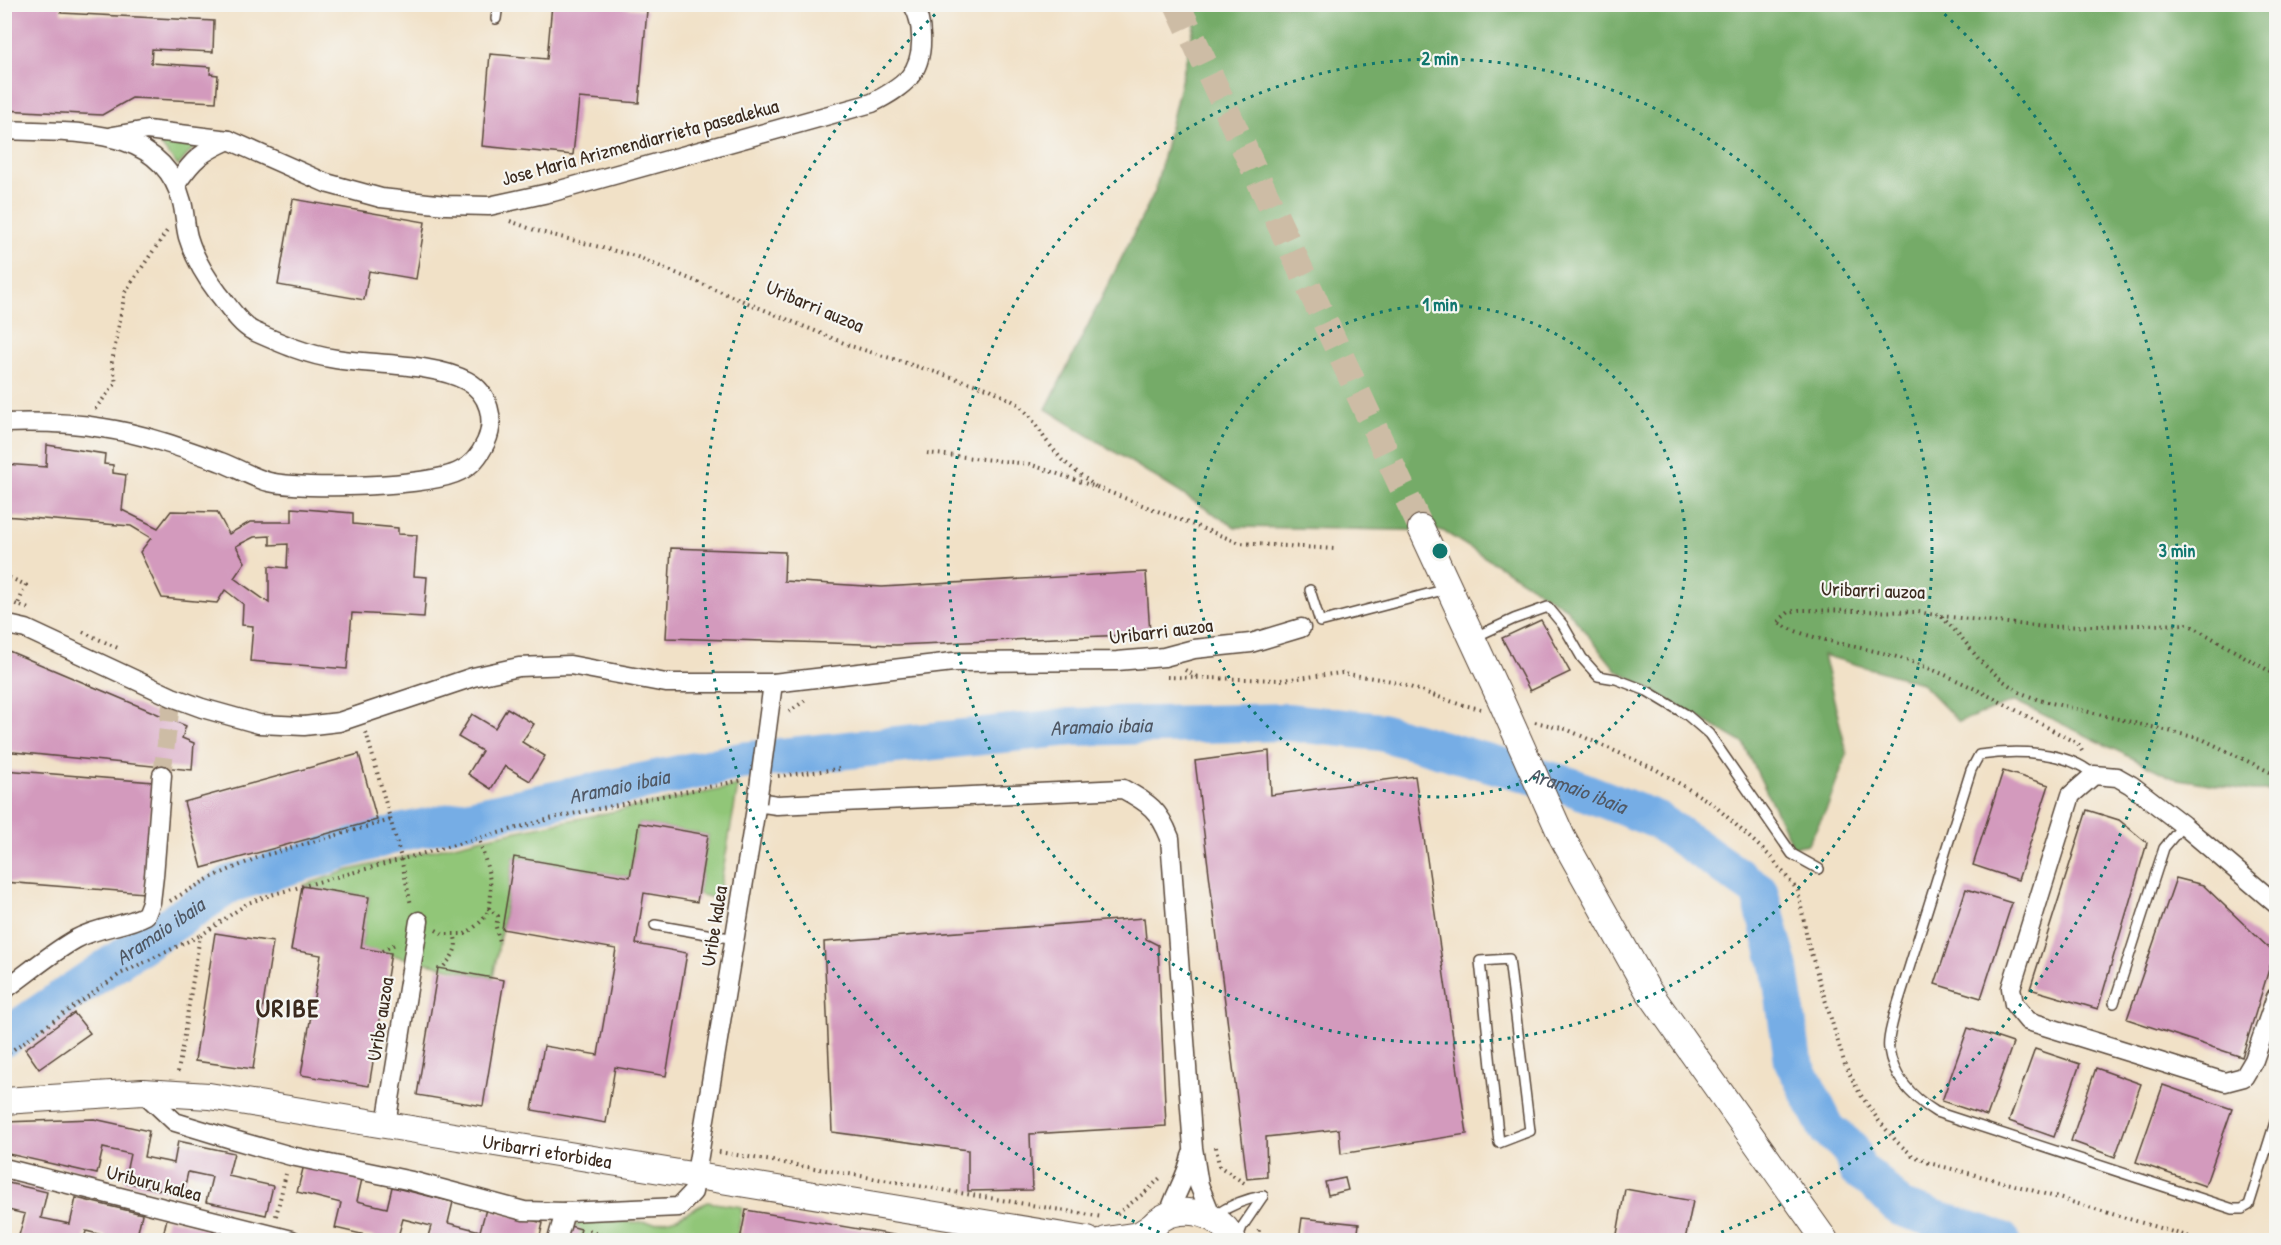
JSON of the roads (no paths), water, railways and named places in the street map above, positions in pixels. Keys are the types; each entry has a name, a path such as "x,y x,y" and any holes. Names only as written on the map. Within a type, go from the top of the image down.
{"street":[{"name":"Jose Maria Arizmendiarrieta pasealekua","path":"112,136 147,130 229,140 326,183 381,198 446,205 489,206 553,192 873,104 898,90 913,75 922,52 921,29 912,4"},
{"path":"4,130 112,136 136,145 155,156 177,183 184,207 188,236 205,277 249,329 307,353 332,359 448,373 470,383 489,406 491,424 486,441 474,463 457,473 436,479 320,486 269,482 164,441 102,427 10,420"},
{"path":"177,183 204,151 229,140"},
{"path":"1421,528 1472,639 1494,703 1562,837 1647,989 1825,1240"},
{"name":"Uribarri auzoa","path":"4,624 26,629 172,697 202,708 260,724 304,726 339,722 473,677 519,667 570,665 666,683 773,683 953,662 1117,662 1164,657 1194,649 1251,644 1301,628"},
{"name":"Uribe kalea","path":"696,1176 757,802 773,683"},
{"path":"2277,904 2183,825 2117,777 2089,770 2071,795 2011,988 2014,1004 2028,1022 2225,1082 2244,1077 2254,1060 2277,998"},
{"path":"4,990 76,938 103,927 131,923 146,915 151,902 154,876 162,775"},
{"path":"757,802 777,805 1123,789 1149,803 1163,819 1170,838 1192,1153 1199,1185 1212,1217"},
{"name":"Uribe auzoa","path":"386,1124 419,921"},
{"path":"143,1092 176,1122 291,1156 412,1180 524,1212 679,1207 693,1192 696,1176"},
{"name":"Uribarri etorbidea","path":"4,1101 143,1092 209,1096 1088,1240"},
{"path":"1156,1227 1188,1172 1192,1153"},
{"name":"Uriburu kalea","path":"4,1168 292,1240"},
{"path":"557,1240 565,1212"},
{"path":"1106,1229 1139,1235 1184,1212 1198,1212 1212,1217 1235,1240"}],"lane":[{"path":"496,19 498,4"},
{"path":"1301,628 1449,588"},
{"path":"1310,590 1320,622"},
{"path":"1472,639 1514,619 1548,607 1563,625 1582,658 1598,676 1616,679 1647,691 1687,715 1709,734 1792,854 1819,869"},
{"path":"2089,770 2058,756 2000,752 1979,755 1971,770 1894,1016 1888,1048 1899,1078 1919,1102 1936,1113 2233,1209 2242,1209 2249,1205 2277,1119"},
{"path":"2114,1003 2164,848 2183,825"},
{"path":"655,925 735,939"},
{"path":"1509,959 1530,1131 1499,1143 1480,962 1509,959"},
{"path":"1212,1217 1230,1205 1263,1196 1235,1240"}],"waterway":[{"name":"Aramaio ibaia","path":"4,1038 230,884 403,832 741,761 1071,727 1287,722 1381,732 1570,786 1657,820 1759,891 1780,969 1793,1061 1827,1129 1851,1149 1857,1170 1873,1180 1899,1207 2001,1240"}],"tunnel":[{"path":"1177,4 1421,528"},
{"path":"162,775 172,697"}],"district":[{"name":"URIBE","path":"288,1008"}]}
